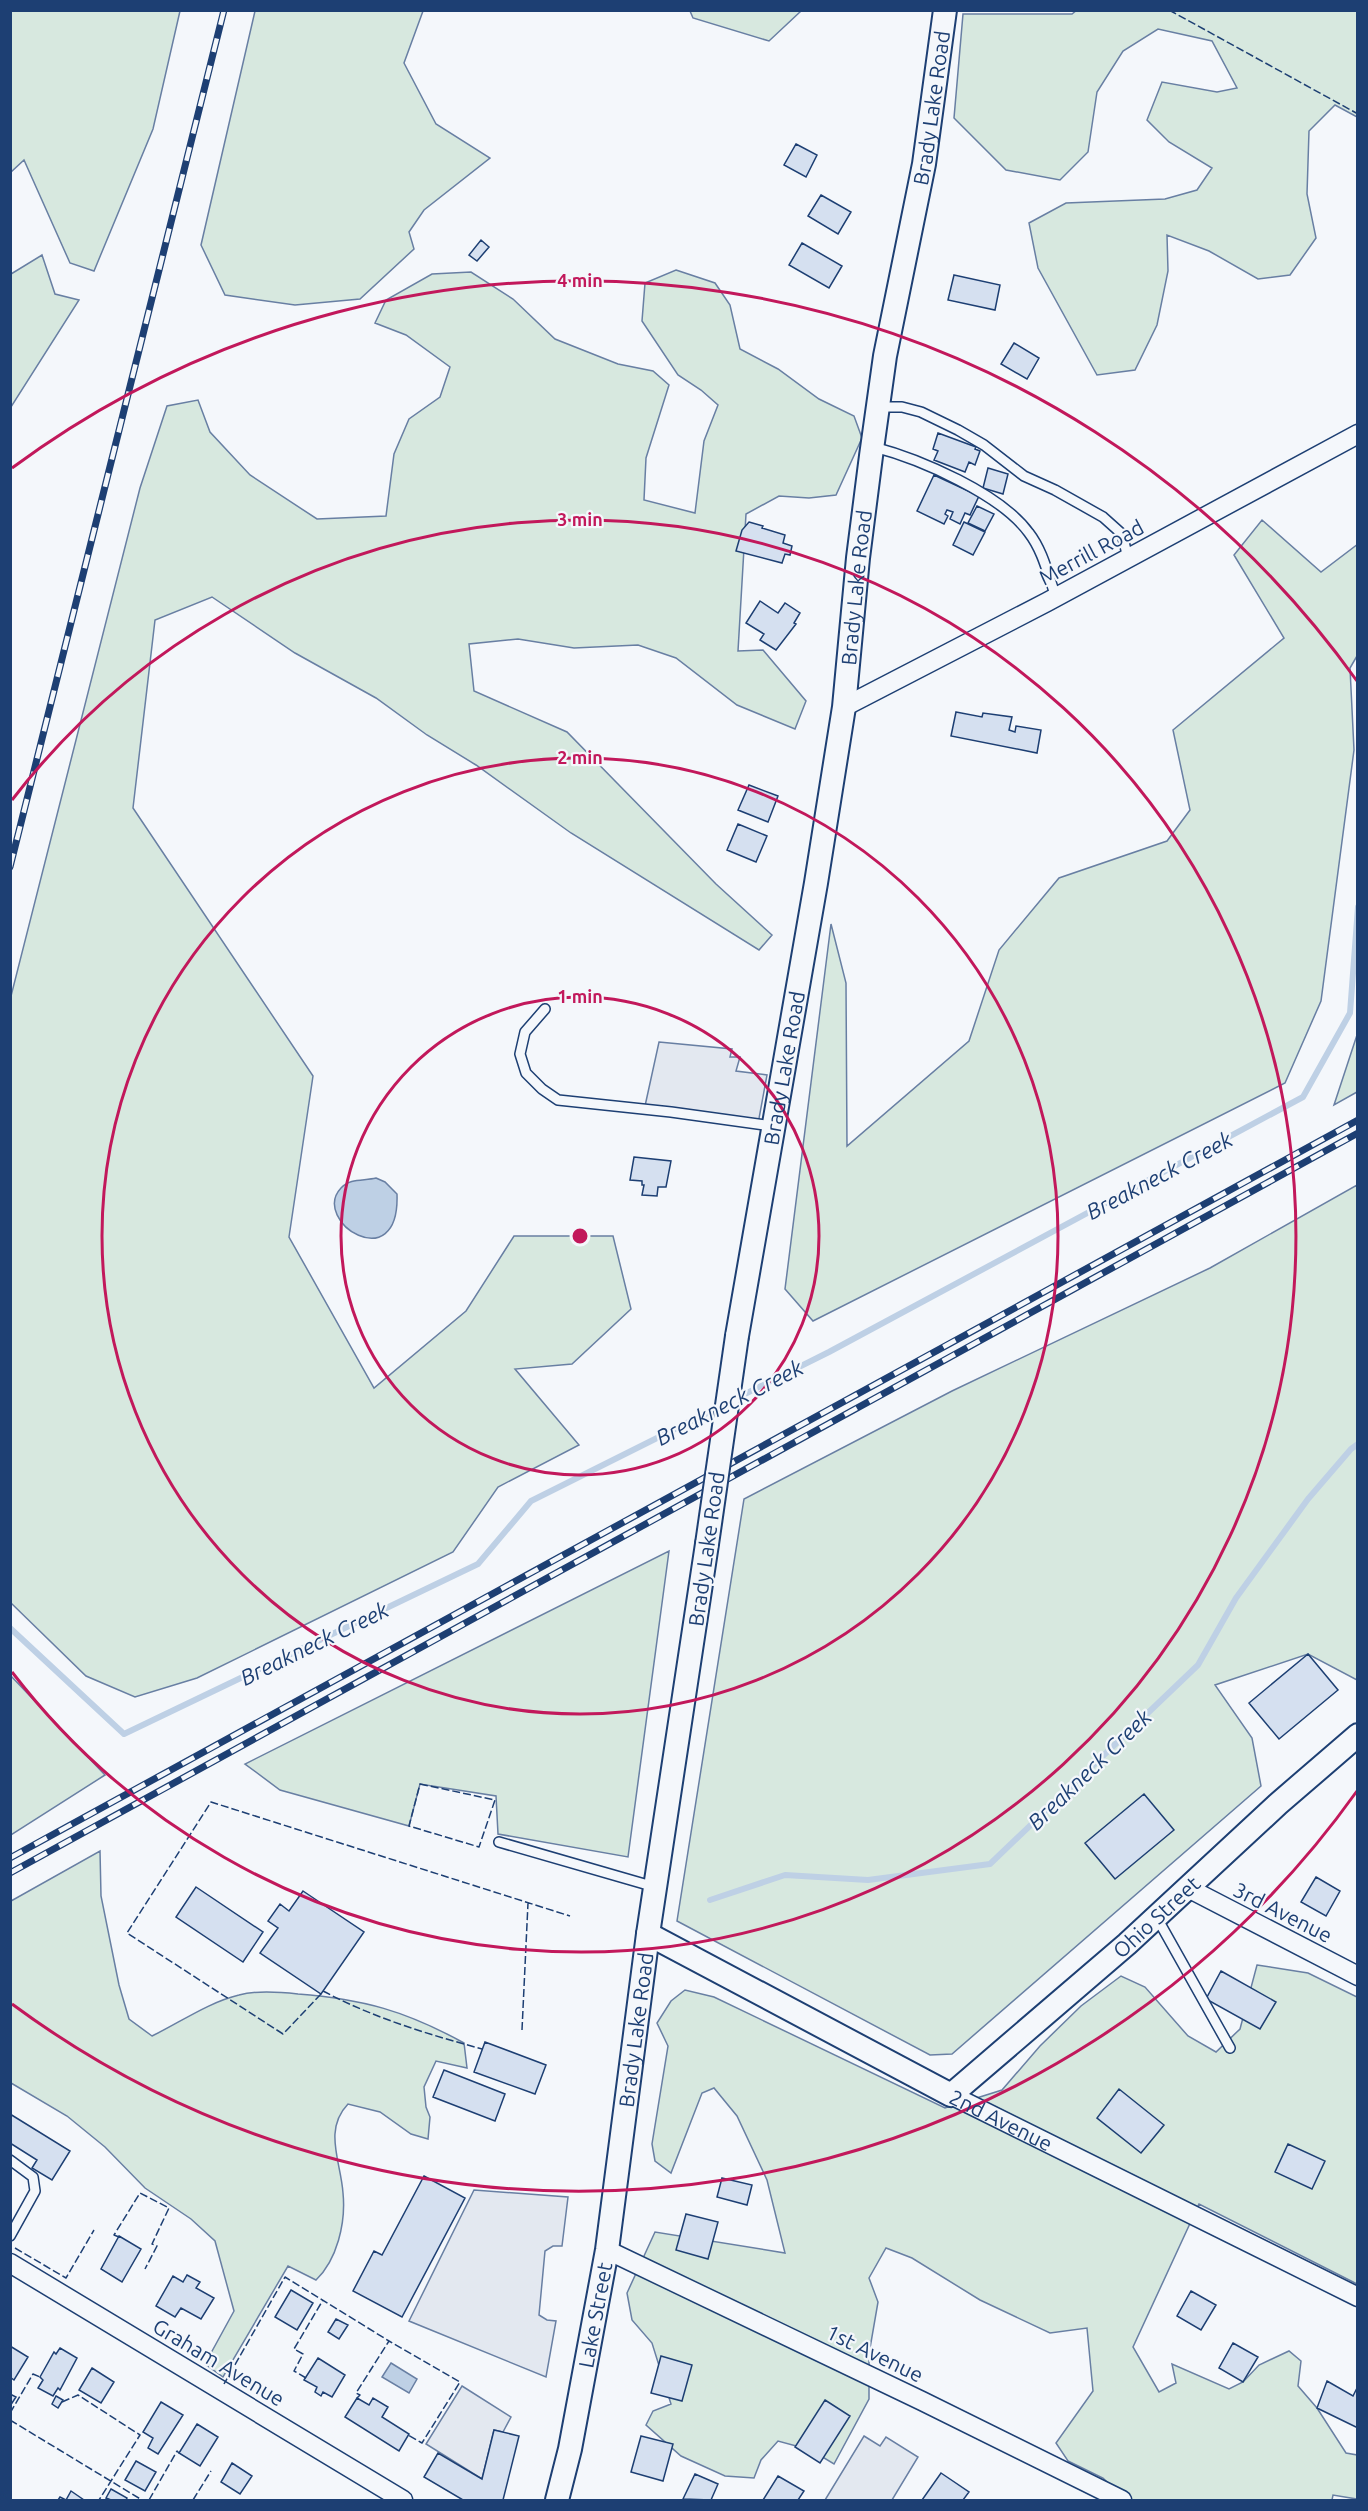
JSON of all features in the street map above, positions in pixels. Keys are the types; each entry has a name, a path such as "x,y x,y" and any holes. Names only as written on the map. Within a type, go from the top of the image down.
{"street":[{"name":"Brady Lake Road","path":"621,2128 737,1336 844,707 858,558 885,356 924,164 945,10"},
{"name":"Merrill Road","path":"844,707 1056,597 1358,434"},
{"name":"Ohio Street","path":"951,2095 1188,1888 1286,1797 1358,1735"},
{"name":"3rd Avenue","path":"1188,1888 1358,1976"},
{"name":"2nd Avenue","path":"648,1934 951,2095 1358,2296"},
{"name":"Lake Street","path":"557,2500 573,2438 607,2250 621,2128"},
{"name":"1st Avenue","path":"607,2250 1122,2500"},
{"name":"Graham Avenue","path":"10,2263 403,2500"}],"lane":[{"path":"878,407 902,407 921,412 984,445 1024,476 1055,490 1103,517 1122,534 1128,558"},
{"path":"872,447 895,452 933,467 996,502 1014,516 1030,534 1041,554 1056,597"},
{"path":"545,1009 525,1032 520,1053 526,1073 542,1089 558,1100 772,1126"},
{"path":"499,1842 655,1887"},
{"path":"1156,1916 1230,2048"},
{"path":"10,2160 33,2176 35,2191 30,2204 10,2236"}],"shaded area":[{"path":"11,10 180,11 153,129 94,271 70,263 24,160 11,172"},
{"path":"1077,10 1357,11 1357,117 1335,105 1309,131 1307,194 1316,238 1290,275 1258,279 1209,251 1167,235 1168,271 1157,325 1135,370 1097,375 1038,268 1029,223 1066,203 1165,199 1197,190 1212,168 1169,142 1147,120 1162,82 1217,92 1237,88 1212,41 1158,29 1123,51 1097,92 1088,152 1060,180 1006,170 954,118 963,14 1072,14"},
{"path":"255,11 423,11 404,63 436,124 490,158 424,210 409,232 414,249 360,299 295,305 225,295 201,245"},
{"path":"690,11 801,11 769,41 693,18"},
{"path":"42,255 55,294 79,300 11,407 11,274"},
{"path":"676,270 715,283 730,305 740,349 778,369 819,399 854,416 862,438 836,495 809,498 779,496 746,514 738,651 763,650 806,701 795,729 737,705 676,658 638,645 574,648 518,639 469,644 474,691 567,732 716,884 772,935 759,950 571,833 476,765 427,735 376,698 295,653 212,597 155,620 133,808 313,1076 289,1237 374,1388 466,1311 514,1236 613,1236 631,1309 572,1364 515,1369 579,1445 498,1487 453,1552 197,1678 135,1697 86,1676 11,1603 11,996 140,488 167,406 198,400 210,432 250,475 317,519 386,516 394,454 409,419 440,397 450,367 406,335 375,323 386,300 432,274 471,272 513,299 555,339 618,364 653,371 669,385 646,458 644,500 695,513 704,441 718,405 678,375 642,321 645,283"},
{"path":"1262,520 1321,572 1358,544 1357,656 1350,668 1354,750 1321,1001 1285,1083 813,1321 785,1289 831,924 846,983 847,1146 969,1041 999,950 1059,878 1167,841 1190,810 1173,730 1284,638 1234,555"},
{"path":"1357,1035 1357,1092 1334,1105"},
{"path":"659,1042 732,1049 730,1057 740,1057 736,1071 767,1075 758,1124 645,1106"},
{"path":"1357,1185 1357,1680 1308,1654 1215,1685 1252,1738 1261,1786 952,2054 930,2055 677,1921 744,1499 952,1391 1210,1268"},
{"path":"669,1551 628,1857 498,1834 496,1796 420,1784 409,1826 280,1790 245,1764"},
{"path":"11,1676 105,1775 11,1835"},
{"path":"100,1851 101,1896 119,1985 129,2019 152,2036 228,1998 246,1993 269,1992 343,1999 384,2008 423,2023 464,2043 467,2068 436,2061 424,2087 426,2107 430,2117 428,2139 411,2134 380,2112 348,2104 336,2125 335,2135 344,2205 335,2252 316,2280 288,2266 223,2377 205,2364 234,2311 215,2241 191,2219 145,2188 105,2147 67,2116 11,2083 11,1901"},
{"path":"1257,1965 1308,1973 1357,1997 1357,2284 1199,2204 1133,2347 1159,2392 1176,2383 1172,2364 1229,2389 1243,2382 1259,2365 1289,2351 1301,2361 1298,2386 1317,2408 1346,2453 1357,2455 1357,2499 1333,2495 1332,2500 1126,2500 1103,2478 1068,2461 1056,2443 1093,2391 1087,2328 1050,2333 980,2300 912,2258 886,2248 869,2278 878,2302 869,2354 869,2399 834,2464 811,2450 778,2441 761,2460 754,2478 725,2476 681,2456 646,2425 653,2411 671,2404 652,2343 632,2320 627,2293 655,2232 785,2253 767,2180 737,2116 714,2088 702,2093 671,2173 655,2161 652,2144 668,2046 657,2023 671,2001 685,1990 714,1997 945,2108 1002,2090 1040,2046 1081,2006 1121,1976 1145,1987 1188,2036 1216,2052 1240,2029"},
{"path":"474,2190 568,2197 562,2246 553,2246 545,2251 539,2315 547,2320 556,2321 546,2377 409,2321"},
{"path":"462,2386 511,2417 503,2432 494,2430 482,2479 426,2444"},
{"path":"864,2436 880,2446 886,2437 918,2457 892,2500 825,2500"}],"water":[{"path":"376,1178 385,1182 397,1194 394,1220 385,1234 372,1238 358,1235 346,1227 337,1215 335,1201 341,1188 345,1185 353,1181"},
{"path":"391,2363 417,2379 409,2393 382,2377"}],"building":[{"path":"796,144 817,155 806,177 784,165"},
{"path":"821,195 851,212 838,234 808,216"},
{"path":"481,240 489,247 477,261 469,255"},
{"path":"802,243 842,266 829,288 789,265"},
{"path":"954,275 1000,285 995,310 948,300"},
{"path":"1014,343 1039,358 1027,379 1001,364"},
{"path":"938,433 976,447 975,449 980,451 975,465 969,462 965,472 934,460 938,451 933,449"},
{"path":"988,468 1008,474 1003,494 983,488"},
{"path":"934,475 979,496 970,515 965,513 960,524 950,519 953,512 947,510 945,514 948,516 944,524 917,511"},
{"path":"977,506 994,514 985,531 968,523"},
{"path":"749,522 785,535 783,543 792,546 790,555 785,554 782,563 736,551 742,530"},
{"path":"964,522 985,532 973,555 953,545"},
{"path":"760,601 778,613 785,603 800,613 794,623 796,624 776,650 760,640 764,634 746,623"},
{"path":"956,712 982,717 983,713 1012,717 1009,730 1015,732 1016,726 1041,730 1037,753 951,736"},
{"path":"749,785 778,796 768,822 738,810"},
{"path":"738,824 767,836 756,862 727,850"},
{"path":"634,1157 671,1161 666,1187 658,1187 657,1196 642,1195 644,1185 642,1181 630,1180"},
{"path":"1308,1654 1338,1690 1279,1739 1249,1703"},
{"path":"1144,1794 1174,1830 1115,1879 1085,1843"},
{"path":"1316,1877 1340,1891 1326,1916 1301,1902"},
{"path":"196,1887 263,1932 243,1962 176,1917"},
{"path":"303,1891 364,1932 321,1994 260,1953 278,1928 268,1921 280,1904 289,1911"},
{"path":"1221,1971 1276,2002 1260,2029 1206,1999"},
{"path":"485,2042 546,2065 535,2094 474,2072"},
{"path":"444,2070 505,2094 495,2121 433,2097"},
{"path":"1119,2089 1164,2125 1141,2153 1097,2118"},
{"path":"10,2114 70,2151 52,2180 32,2168 37,2160 10,2143"},
{"path":"1288,2144 1325,2161 1312,2189 1275,2172"},
{"path":"424,2176 465,2198 402,2317 353,2291 374,2251 382,2255"},
{"path":"722,2178 752,2185 747,2205 717,2197"},
{"path":"686,2214 718,2222 708,2259 676,2250"},
{"path":"119,2236 141,2249 122,2282 101,2269"},
{"path":"187,2275 200,2282 196,2288 214,2298 201,2319 181,2308 175,2317 156,2306 173,2276 183,2282"},
{"path":"291,2290 313,2303 297,2330 275,2317"},
{"path":"1191,2291 1216,2305 1201,2330 1177,2316"},
{"path":"336,2319 348,2325 339,2339 328,2332"},
{"path":"1233,2343 1258,2357 1243,2382 1219,2368"},
{"path":"10,2346 28,2357 14,2380 10,2377"},
{"path":"60,2348 77,2358 60,2390 58,2388 53,2396 38,2388 43,2380 40,2377 54,2352 56,2354"},
{"path":"661,2356 692,2365 682,2401 651,2393"},
{"path":"318,2358 345,2375 332,2397 323,2392 321,2396 315,2392 317,2387 304,2380"},
{"path":"92,2368 114,2382 101,2403 79,2390"},
{"path":"1327,2381 1353,2396 1358,2386 1358,2428 1317,2408"},
{"path":"10,2394 16,2397 10,2406"},
{"path":"56,2396 63,2400 58,2408 52,2404"},
{"path":"357,2398 369,2405 373,2398 388,2407 382,2417 409,2434 399,2451 345,2417"},
{"path":"825,2400 850,2416 820,2463 795,2447"},
{"path":"161,2402 183,2415 158,2454 148,2448 153,2438 143,2432"},
{"path":"197,2424 218,2437 200,2466 179,2453"},
{"path":"494,2430 519,2436 503,2500 463,2500 424,2477 438,2453 482,2479"},
{"path":"641,2436 673,2444 663,2481 631,2472"},
{"path":"136,2461 156,2472 145,2491 125,2480"},
{"path":"232,2463 252,2476 240,2494 221,2482"},
{"path":"941,2473 969,2492 963,2500 922,2500"},
{"path":"695,2474 718,2484 711,2500 683,2499"},
{"path":"778,2476 804,2491 798,2500 763,2500"},
{"path":"111,2489 127,2498 126,2500 106,2498"},
{"path":"71,2491 84,2500 66,2500"}],"waterway":[{"name":"Breakneck Creek","path":"733,1400 829,1352 1303,1097 1350,1013 1358,907"},
{"name":"Breakneck Creek","path":"10,1628 124,1734 478,1564 531,1501 721,1406"},
{"name":"Breakneck Creek","path":"710,1900 785,1875 868,1880 990,1864 1198,1665 1236,1598 1308,1499 1351,1449 1358,1444"}],"railway":[{"path":"10,867 224,10"},
{"path":"10,1858 1358,1120"},
{"path":"10,1873 1358,1133"}],"fence":[{"path":"1169,10 1358,114"},
{"path":"420,1784 495,1800 479,1847 409,1826 420,1784"},
{"path":"321,1994 283,2034 127,1933 211,1802 570,1916"},
{"path":"522,2030 528,1903"},
{"path":"323,1991 342,2001 401,2024 482,2049"},
{"path":"119,2237 114,2235 140,2193 169,2208 152,2244 157,2246 145,2269"},
{"path":"15,2248 66,2278 94,2230"},
{"path":"224,2384 285,2277 389,2341"},
{"path":"306,2378 294,2371 303,2354 294,2349 323,2300"},
{"path":"357,2398 360,2395 356,2393 389,2341 460,2382 422,2443 408,2435"},
{"path":"10,2413 33,2374 40,2377"},
{"path":"62,2402 78,2395 140,2435 99,2500"},
{"path":"10,2420 142,2500"},
{"path":"149,2500 177,2451 179,2453"},
{"path":"193,2500 211,2471"}]}
